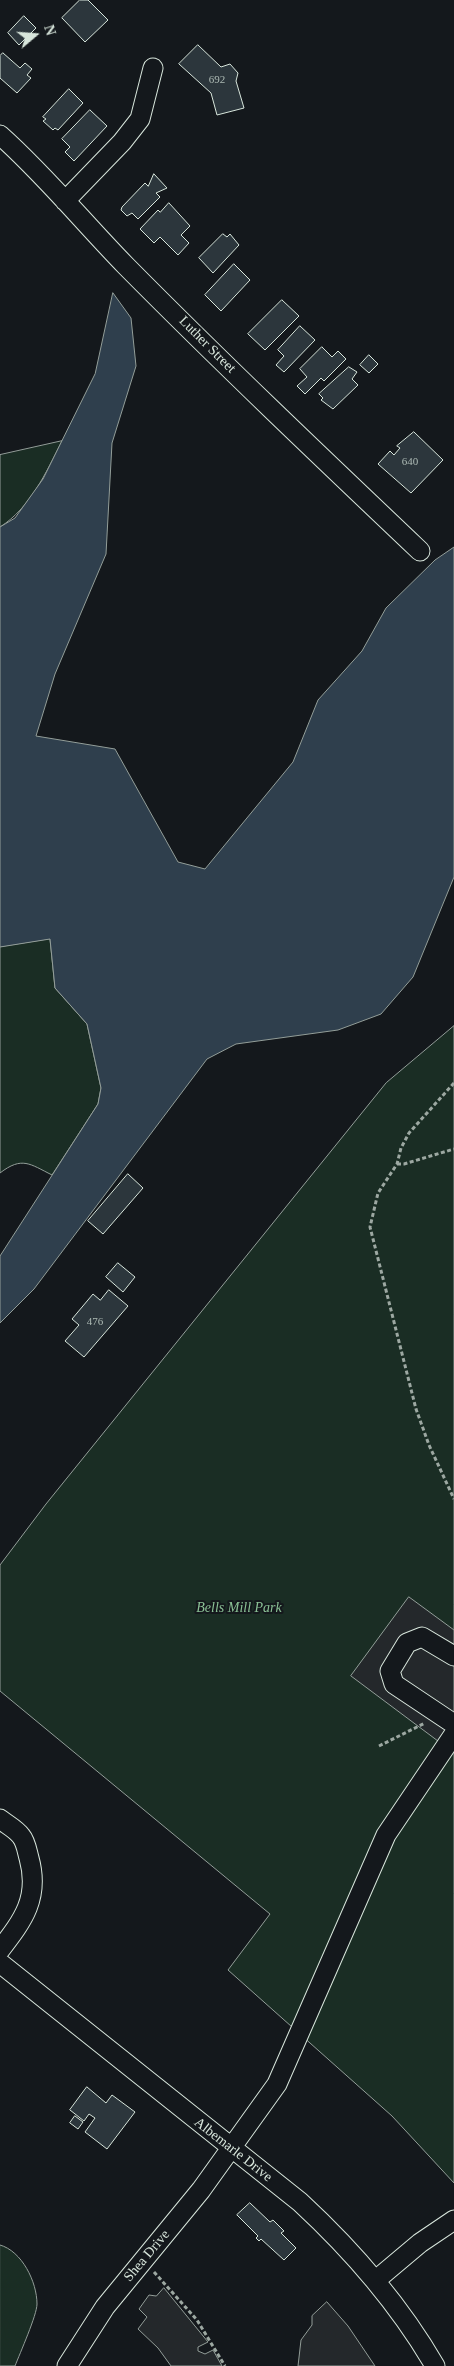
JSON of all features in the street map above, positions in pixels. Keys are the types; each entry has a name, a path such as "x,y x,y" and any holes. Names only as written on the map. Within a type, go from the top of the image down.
{"street":[{"path":"65,201 122,142 140,119 153,68"},
{"name":"Luther Street","path":"0,135 125,265 292,429 420,551"},
{"path":"447,1719 394,1684 390,1671 408,1643 422,1637 454,1656"},
{"name":"Shea Drive","path":"67,2366 105,2307 179,2218 232,2149 277,2084 386,1835 454,1734"},
{"path":"0,1805 10,1815 21,1836 30,1862 32,1881 30,1902 21,1921 0,1950"},
{"path":"0,1819 21,1836"},
{"path":"0,1832 20,1848 30,1862"},
{"name":"Albemarle Drive","path":"0,1963 300,2202 329,2229 376,2280 415,2332 436,2366"},
{"path":"376,2280 420,2243 454,2220"}],"path":[{"path":"454,1083 409,1133 401,1148 397,1164 378,1193 370,1227 416,1409 429,1445 454,1499"},
{"path":"397,1164 404,1164 454,1149"},
{"path":"379,1746 447,1719"},
{"path":"148,2274 151,2270 198,2320 225,2366"}],"green space":[{"path":"62,441 29,500 11,519 0,527 0,455"},
{"path":"50,939 55,988 87,1024 101,1088 98,1104 52,1175 32,1165 20,1163 0,1173 0,947"},
{"name":"Bells Mill Park","path":"454,1026 454,2183 392,2116 228,1970 270,1914 0,1691 0,1565 46,1504 386,1083"},
{"path":"0,2245 8,2248 27,2268 36,2295 37,2304 34,2316 15,2366 0,2366"}],"shaded area":[{"path":"409,1597 454,1630 454,1753 351,1676"},
{"path":"164,2288 208,2342 198,2347 198,2351 205,2354 213,2350 222,2366 171,2366 158,2348 138,2329 147,2317 139,2309 149,2295 156,2296"},
{"path":"327,2302 348,2326 375,2366 298,2366 301,2340 312,2325 312,2316"}],"water":[{"path":"113,293 131,318 136,366 112,443 106,554 55,674 36,736 115,749 178,862 205,869 293,762 318,700 362,651 386,608 435,560 454,547 454,877 413,977 381,1014 338,1030 236,1044 207,1059 34,1289 0,1323 0,1256 98,1104 101,1088 87,1024 55,988 50,939 0,947 0,527 15,518 43,479 95,374"}],"building":[{"path":"80,0 88,0 108,20 85,42 62,18"},
{"path":"24,16 36,28 19,45 8,33"},
{"path":"198,45 221,67 230,64 238,73 236,81 244,108 217,115 211,93 179,64"},
{"path":"3,53 20,68 25,63 32,69 27,75 31,78 17,93 0,78 0,56"},
{"path":"69,89 83,103 58,130 55,128 53,130 43,121 46,119 43,117"},
{"path":"90,110 107,126 74,161 65,152 70,147 62,139"},
{"path":"154,174 167,188 156,193 160,197 138,219 132,213 127,216 121,210 122,207 145,183 148,186"},
{"path":"169,203 190,226 181,235 189,243 178,255 160,237 154,243 140,229 158,210 160,212"},
{"path":"223,234 227,237 230,234 239,245 213,273 199,258"},
{"path":"234,264 250,280 221,311 205,295"},
{"path":"282,300 299,316 265,350 248,334"},
{"path":"300,326 315,340 284,372 276,365 284,356 278,350"},
{"path":"322,347 332,357 338,351 346,359 324,381 321,378 305,394 297,386 307,377 300,369"},
{"path":"369,355 378,364 369,373 360,365"},
{"path":"349,367 357,372 352,379 358,385 333,409 321,400 323,398 319,394"},
{"path":"414,432 443,460 411,493 378,464 390,451 394,455 400,448 397,446"},
{"path":"128,1174 143,1188 103,1234 88,1221"},
{"path":"118,1263 135,1277 123,1292 106,1277"},
{"path":"109,1290 128,1306 84,1357 65,1341 79,1325 72,1319 93,1294 100,1300"},
{"path":"87,2087 106,2103 112,2095 135,2112 107,2149 85,2132 95,2118 89,2114 84,2121 70,2110"},
{"path":"75,2116 83,2122 78,2129 70,2123"},
{"path":"250,2203 270,2222 273,2220 284,2231 281,2233 296,2248 284,2260 261,2239 259,2241 256,2238 258,2236 237,2215"}]}
